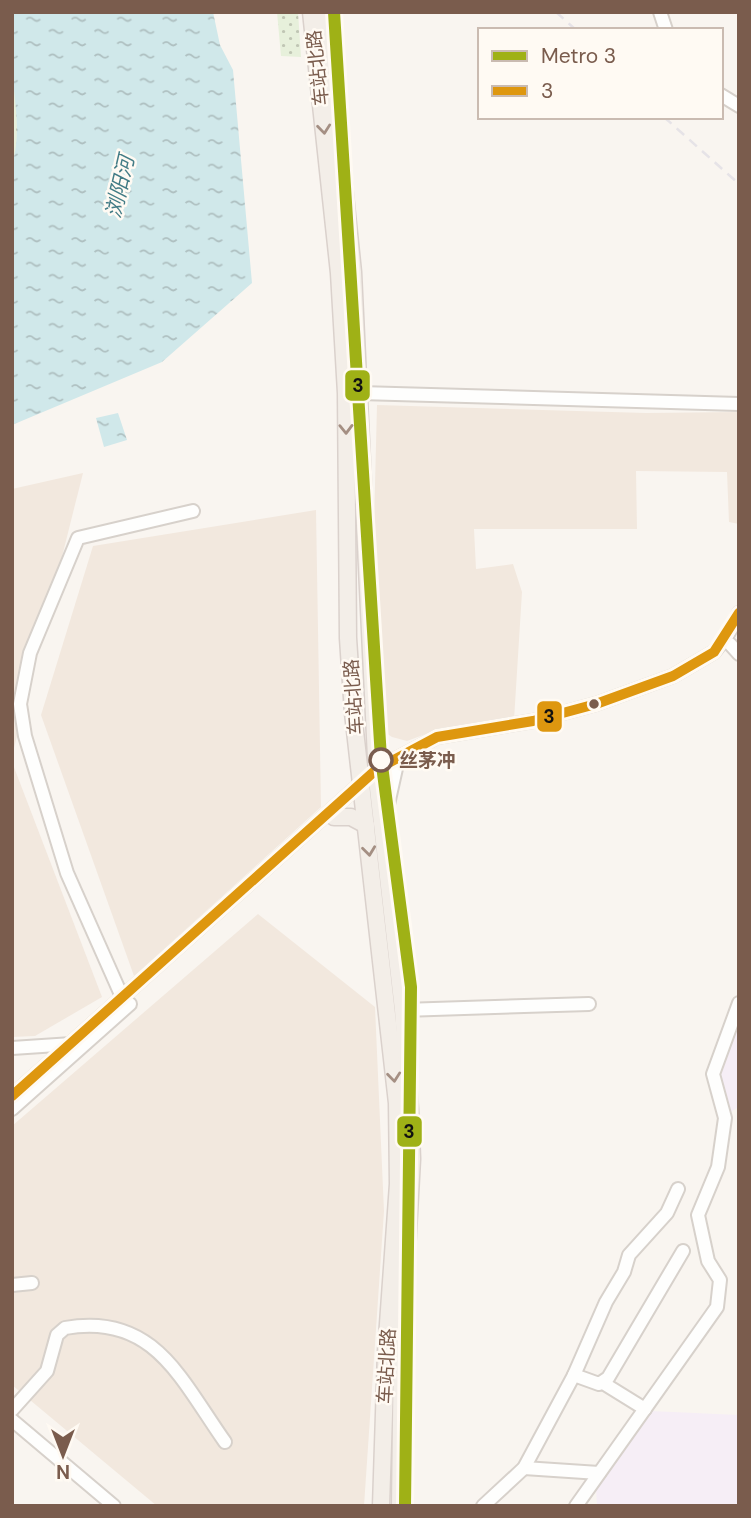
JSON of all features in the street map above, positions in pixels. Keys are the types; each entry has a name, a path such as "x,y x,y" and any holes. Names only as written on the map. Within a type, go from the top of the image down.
{"main road":[{"name":"车站北路","path":"311,12 339,273 346,393 348,638 369,780 383,825 403,1010 412,1159 402,1342 400,1506"},
{"name":"车站北路","path":"326,12 353,272 360,393 368,617 369,780 366,825 397,1104 398,1184 386,1352 381,1506"},
{"path":"334,817 351,817 366,825"}],"street":[{"path":"723,96 739,107"},
{"path":"360,393 739,404"},
{"path":"123,999 67,873 26,736 17,690 78,538 193,512"},
{"path":"12,1096 369,780 437,737 533,721 596,704 673,676 714,652 739,613"},
{"path":"12,1108 110,1024 334,817 369,780 439,741 525,728 596,709 667,685 734,649 739,629"},
{"path":"383,825 397,764"},
{"path":"576,1506 711,1318 719,1301 720,1280 708,1261 698,1215 718,1167 725,1118 713,1074 739,1003"},
{"path":"403,1010 589,1004"},
{"path":"12,1048 73,1044"},
{"path":"483,1506 524,1468 574,1375 606,1302 624,1272 629,1255 667,1213 678,1189"},
{"path":"603,1383 683,1251"},
{"path":"12,1284 32,1283"},
{"path":"12,1410 47,1371 57,1335 65,1328 116,1327 135,1334 160,1352 225,1442"},
{"path":"574,1375 603,1383 645,1409"},
{"path":"12,1420 114,1506"},
{"path":"524,1468 599,1473"}],"shaded area":[{"path":"377,405 646,413 739,412 739,524 729,522 727,472 636,471 637,529 474,529 476,569 513,564 522,592 514,720 442,728 407,741 392,737 386,733 373,565"},
{"path":"83,473 12,756 12,489"},
{"path":"316,510 321,807 134,976 41,715 93,546"},
{"path":"12,762 102,997 35,1036 12,1037"},
{"path":"258,914 375,1007 384,1211 364,1506 157,1506 12,1385 12,1126"},
{"path":"739,1009 739,1107 730,1112 717,1078"},
{"path":"650,1411 739,1415 739,1506 597,1506 596,1487"}],"green space":[{"path":"277,12 298,12 301,57 281,56"},
{"path":"12,69 18,117 12,165"}],"water":[{"name":"浏阳河","path":"12,12 213,12 220,45 233,70 252,283 162,362 12,425 12,165 17,128 12,67"},
{"path":"118,413 127,440 104,447 96,418"}],"railway":[{"path":"556,12 574,28"},
{"path":"666,119 739,184"}],"metro line":[{"name":"3","path":"334,12 381,758 411,987 405,1506"}],"transit line":[{"name":"3","path":"12,1096 377,769 437,737 533,721 596,704 673,676 714,652 739,613"}],"place":[{"name":"丝茅冲","path":"381,760"}]}
